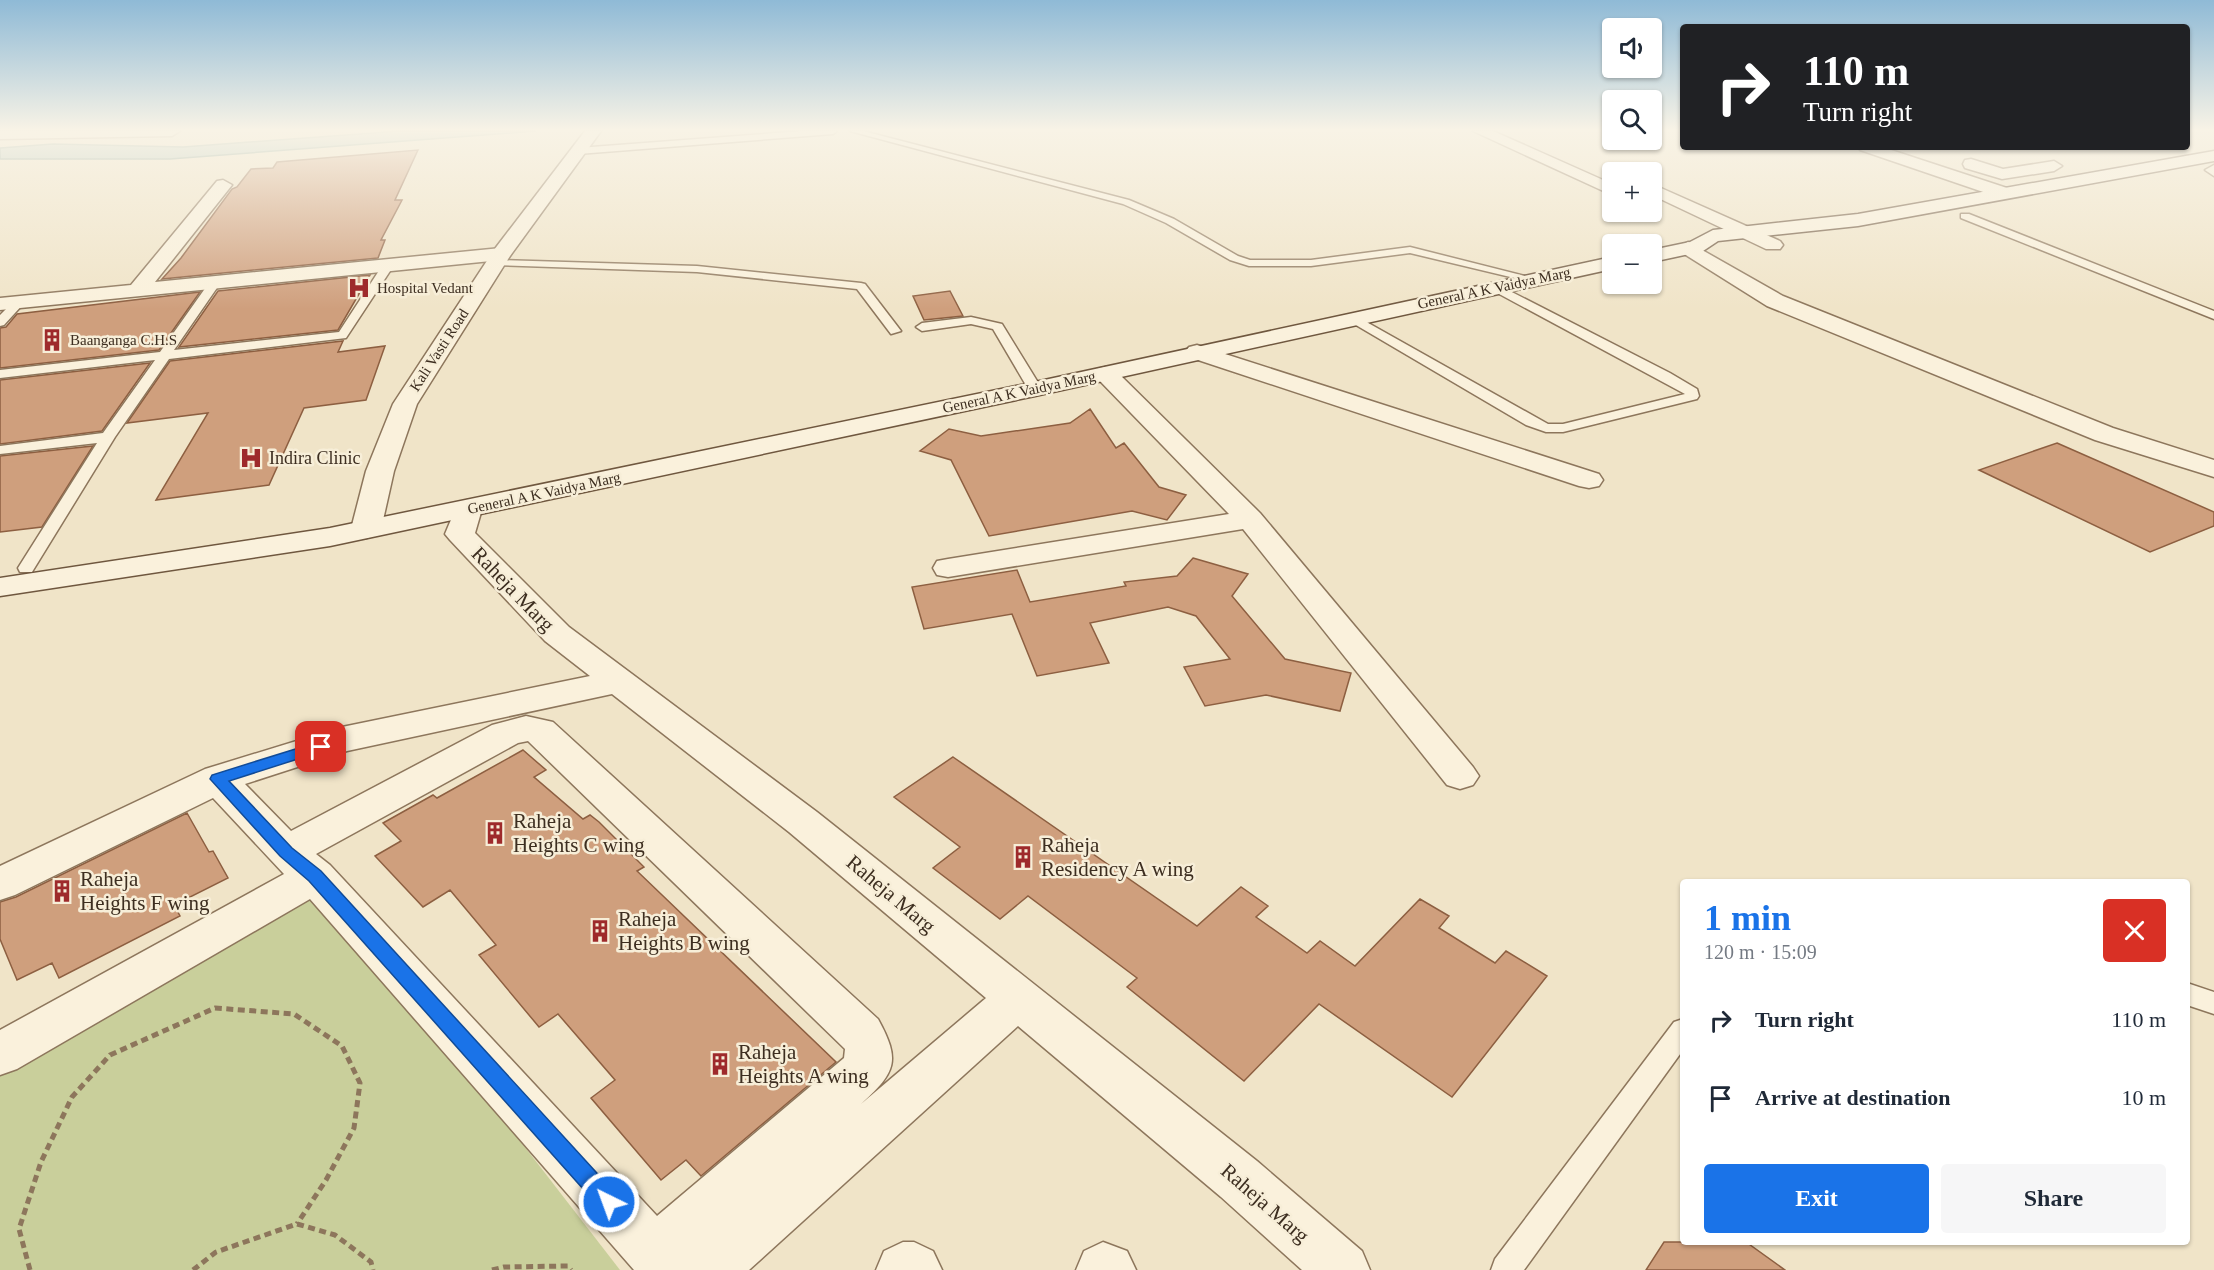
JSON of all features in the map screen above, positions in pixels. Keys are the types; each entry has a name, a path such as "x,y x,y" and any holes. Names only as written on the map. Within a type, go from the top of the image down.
{"street":[{"path":"138,290 219,190"},
{"name":"Kali Vasti Road","path":"368,523 380,471 405,404 499,259 550,190"},
{"path":"1996,190 2004,193"},
{"path":"1692,248 1713,236 1858,220 2020,190"},
{"path":"1662,254 1692,248 1737,249 1851,236 2096,190"},
{"path":"1662,193 1773,244"},
{"path":"1662,213 1737,249"},
{"path":"1692,248 1774,301 2104,434 2214,469"},
{"path":"9,303 388,265 499,259"},
{"name":"General A K Vaidya Marg","path":"0,587 330,537 368,523 468,509 1106,374 1197,351 1602,265"},
{"path":"1197,351 1589,480"},
{"path":"1106,374 1250,519 1460,776"},
{"path":"2104,434 2214,490"},
{"name":"Raheja Marg","path":"468,509 460,534 556,634 803,822 1239,1179 1343,1270"},
{"name":"General A K Vaidya Marg","path":"13,570 334,518 368,523"},
{"path":"948,568 1250,519"},
{"path":"0,884 218,779 342,740 619,681"},
{"path":"0,1054 301,864 505,734 526,728 540,730 861,1033 869,1048 866,1069 662,1262 301,864 218,779"},
{"path":"708,1270 1018,998"},
{"path":"903,1270 914,1270"},
{"path":"1103,1270 1108,1270"}],"lane":[{"path":"1081,190 1126,202 1170,221 1234,258 1249,263 1311,263 1410,250 1531,279"},
{"path":"1965,216 2214,315"},
{"path":"499,259 697,269 861,286 895,331"},
{"path":"0,374 342,334 347,331 388,265"},
{"path":"13,570 215,282"},
{"path":"1350,318 1521,417 1546,428 1563,428 1692,396 1692,392 1665,376 1494,287"},
{"path":"0,322 9,303"},
{"path":"922,327 976,321 991,323 998,327 1035,389"},
{"path":"0,450 108,437"},
{"path":"2190,995 2214,1003"},
{"path":"1506,1270 1680,1034"}],"path":[{"path":"30,1270 19,1229 41,1162 72,1097 111,1055 215,1008 294,1014 342,1046 360,1083 354,1128 326,1180 297,1224"},
{"path":"193,1270 216,1252 297,1224 335,1235 371,1262 373,1270"},
{"path":"492,1270 504,1267 568,1266 571,1270"}],"green space":[{"path":"315,876 620,1270 0,1270 0,1034"}],"building":[{"path":"231,190 399,190 395,200 402,200 381,240 385,240 378,258 162,279 181,258"},
{"path":"370,275 338,330 179,347 218,291"},
{"path":"950,291 963,316 924,320 913,296"},
{"path":"200,292 159,350 0,368 0,328 6,327 17,314"},
{"path":"343,341 338,352 385,346 366,400 304,408 269,485 156,500 208,413 127,423 170,361"},
{"path":"150,363 102,431 0,444 0,380"},
{"path":"1090,409 1116,448 1124,443 1159,487 1186,495 1167,520 1132,511 989,536 951,460 920,451 949,429 981,436 1070,423"},
{"path":"2057,443 2214,512 2214,526 2150,552 1979,470"},
{"path":"93,446 42,527 0,532 0,456"},
{"path":"1193,558 1248,574 1232,596 1285,659 1351,673 1340,711 1266,695 1205,706 1184,667 1230,659 1196,616 1168,607 1090,623 1109,663 1037,676 1012,614 924,629 912,587 1017,570 1030,602 1126,586 1124,582 1177,576"},
{"path":"523,750 546,770 534,777 583,819 590,815 599,822 644,867 637,871 836,1062 701,1176 686,1160 661,1180 591,1098 615,1080 558,1014 539,1027 479,955 496,945 450,890 423,907 375,856 401,841 383,823 433,795 437,798"},
{"path":"953,757 1197,926 1241,887 1268,906 1256,917 1307,953 1320,941 1355,966 1420,899 1449,916 1439,928 1495,963 1506,951 1547,976 1452,1097 1319,1004 1244,1081 1127,987 1137,978 1028,896 1000,919 933,868 960,847 894,797"},
{"name":"Raheja Heights F wing","path":"187,813 209,852 213,851 228,878 174,905 180,916 59,978 52,963 17,980 0,939 0,902 16,897"},
{"path":"1664,1242 1680,1242 1680,1245 1750,1245 1785,1270 1646,1270"}],"place":[{"name":"Hospital Vedant","path":"359,288"},
{"name":"Baanganga C.H.S","path":"52,340"},
{"name":"Indira Clinic","path":"251,458"},
{"name":"Raheja Heights C wing","path":"495,833"},
{"name":"Raheja Residency A wing","path":"1023,857"},
{"name":"Raheja Heights F wing","path":"62,891"},
{"name":"Raheja Heights B wing","path":"600,931"},
{"name":"Raheja Heights A wing","path":"720,1064"}],"route":[{"path":"321,747 218,779 286,852 315,876 609,1202"}]}
